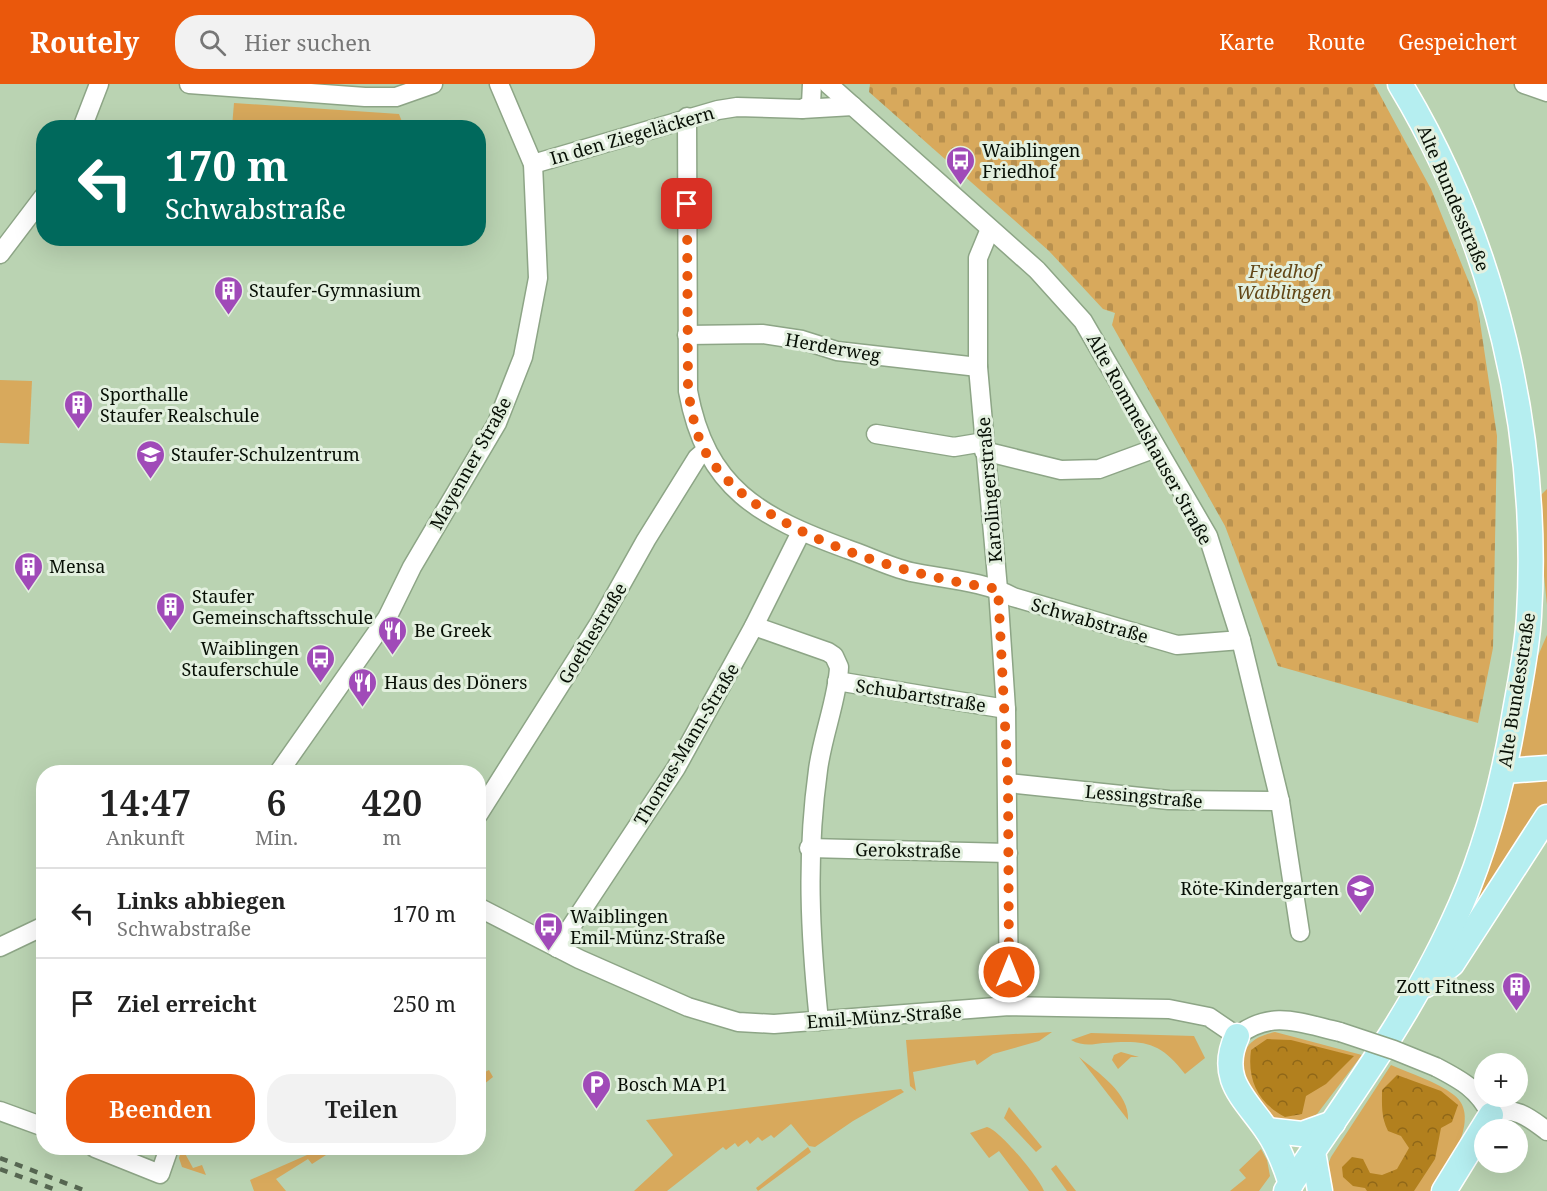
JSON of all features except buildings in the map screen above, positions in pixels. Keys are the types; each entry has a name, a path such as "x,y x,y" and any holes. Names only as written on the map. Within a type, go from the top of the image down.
{"main road":[{"name":"Alte Bundesstraße","path":"1289,1187 1363,1079 1454,922 1472,877 1504,771 1529,614 1530,546 1525,473 1511,371 1483,267 1453,187 1436,148 1400,84"},
{"path":"1504,771 1547,768"},
{"path":"1414,994 1452,964 1547,817"},
{"path":"1237,1036 1231,1050 1229,1066 1233,1082 1253,1114 1267,1130 1284,1162 1289,1187"},
{"path":"1444,1191 1491,1115"},
{"path":"1267,1130 1302,1134 1333,1123"},
{"path":"1313,1152 1320,1191"}],"street":[{"path":"85,120 99,84"},
{"path":"189,84 365,97 396,97 433,84"},
{"name":"Mayenner Straße","path":"284,765 387,618 411,567 497,423 516,378 530,331 537,278 533,164 499,84"},
{"path":"802,109 812,104 812,84"},
{"name":"Alte Rommelshauser Straße","path":"828,84 1037,270 1083,321 1208,536 1241,640 1280,801 1300,932"},
{"path":"1524,84 1547,92"},
{"name":"In den Ziegeläckern","path":"533,164 687,117 737,107 802,109 853,106"},
{"name":"Schwabstraße","path":"687,117 688,391 694,422 705,451 720,473 739,491 768,514 801,532 908,571 998,589 1013,597 1177,645 1241,640"},
{"path":"0,254 36,206"},
{"name":"Karolingerstraße","path":"990,229 978,258 978,367 998,589 1005,709 1008,783 1009,1006"},
{"name":"Herderweg","path":"687,335 762,334 802,340 837,351 978,367"},
{"path":"876,434 954,447 984,446 1061,470 1099,469 1156,448"},
{"name":"Goethestraße","path":"486,802 600,622 646,540 697,458 705,451"},
{"name":"Thomas-Mann-Straße","path":"557,948 676,768 754,626 801,532"},
{"path":"754,626 834,656 839,667 821,751 809,848 810,934 819,1021"},
{"name":"Schubartstraße","path":"837,681 1005,709"},
{"name":"Lessingstraße","path":"1008,783 1169,800 1280,801"},
{"name":"Gerokstraße","path":"809,848 1008,852"},
{"name":"Emil-Münz-Straße","path":"486,911 645,990 688,1007 738,1022 774,1024 1009,1006 1169,1009 1209,1017 1237,1036"},
{"path":"0,947 36,930"},
{"path":"1237,1036 1250,1026 1266,1020 1283,1020 1340,1032 1394,1050 1467,1083 1477,1092 1491,1115 1506,1110 1520,1113 1547,1131"},
{"path":"0,1111 36,1124"},
{"path":"112,1155 160,1174 167,1155"}],"green space":[{"name":"Friedhof Waiblingen","path":"870,84 1374,84 1431,189 1477,302 1497,436 1493,648 1478,723 1278,666 1225,526 1112,325 1115,313 1103,309 1049,251 869,92"},
{"path":"234,103 399,114 401,120 233,120"},
{"path":"0,380 32,381 29,444 0,443"},
{"path":"1547,489 1547,605 1537,507 1540,496"},
{"path":"1547,635 1547,761 1515,761 1537,658"},
{"path":"1547,776 1547,809 1474,913 1497,844 1512,785"},
{"path":"1052,1032 1039,1041 993,1054 977,1065 975,1060 913,1072 916,1091 910,1086 906,1040"},
{"path":"1275,1032 1362,1055 1317,1114 1303,1124 1272,1120 1255,1096 1244,1070 1243,1057 1248,1046 1258,1038"},
{"path":"1091,1033 1194,1036 1205,1058 1185,1074 1167,1055 1150,1045 1130,1042 1087,1044 1071,1040"},
{"path":"1267,1039 1291,1040 1354,1056 1326,1084 1306,1096 1302,1114 1285,1117 1261,1098 1253,1081 1251,1050"},
{"path":"1121,1052 1139,1057 1131,1057 1118,1069 1112,1060 1114,1055"},
{"path":"1079,1057 1103,1076 1118,1092 1124,1101 1128,1120"},
{"path":"1391,1065 1439,1086 1454,1095 1462,1105 1465,1116 1464,1129 1453,1157 1434,1191 1328,1191 1327,1167 1331,1157"},
{"path":"489,1070 493,1077 486,1082 486,1072"},
{"path":"1397,1075 1441,1091 1458,1105 1452,1122 1441,1128 1435,1159 1414,1191 1367,1191 1365,1188 1353,1186 1343,1177 1342,1167 1352,1157 1363,1159 1370,1173 1382,1175 1397,1169 1409,1148 1401,1136 1388,1131 1383,1116 1382,1090"},
{"path":"901,1089 904,1092 853,1121 815,1147 809,1146 791,1124 774,1138 771,1135 762,1141 758,1137 750,1144 747,1140 738,1147 735,1143 726,1150 723,1147 667,1191 634,1191 673,1155 646,1120"},
{"path":"1009,1107 1042,1147 1036,1152 1004,1118"},
{"path":"987,1127 1001,1136 1018,1155 1044,1191 1029,1191 999,1151 989,1158 970,1133"},
{"path":"808,1147 811,1152 758,1191 756,1188"},
{"path":"1261,1149 1267,1160 1270,1176 1259,1191 1230,1191 1246,1178 1239,1170"},
{"path":"180,1155 186,1155 193,1168 202,1165 206,1175 182,1167"},
{"path":"307,1155 326,1155 312,1164 308,1159 276,1179 286,1191 254,1191 250,1180"},
{"path":"1056,1165 1076,1191 1067,1191 1051,1169"}],"railway":[{"path":"0,1158 86,1191"},
{"path":"0,1169 59,1191"}],"place":[{"name":"Waiblingen Friedhof","path":"961,186"},
{"name":"Staufer-Gymnasium","path":"228,316"},
{"name":"Sporthalle Staufer Realschule","path":"79,430"},
{"name":"Staufer-Schulzentrum","path":"150,480"},
{"name":"Mensa","path":"28,592"},
{"name":"Staufer Gemeinschaftsschule","path":"171,632"},
{"name":"Be Greek","path":"393,656"},
{"name":"Waiblingen Stauferschule","path":"320,684"},
{"name":"Haus des Döners","path":"363,708"},
{"name":"Röte-Kindergarten","path":"1360,914"},
{"name":"Waiblingen Emil-Münz-Straße","path":"549,952"},
{"name":"Zott Fitness","path":"1516,1012"},
{"name":"Bosch MA P1","path":"596,1110"}],"route":[{"path":"687,204 688,391 694,422 705,451 720,473 768,514 801,532 908,571 998,589 1008,783 1009,972"}]}
